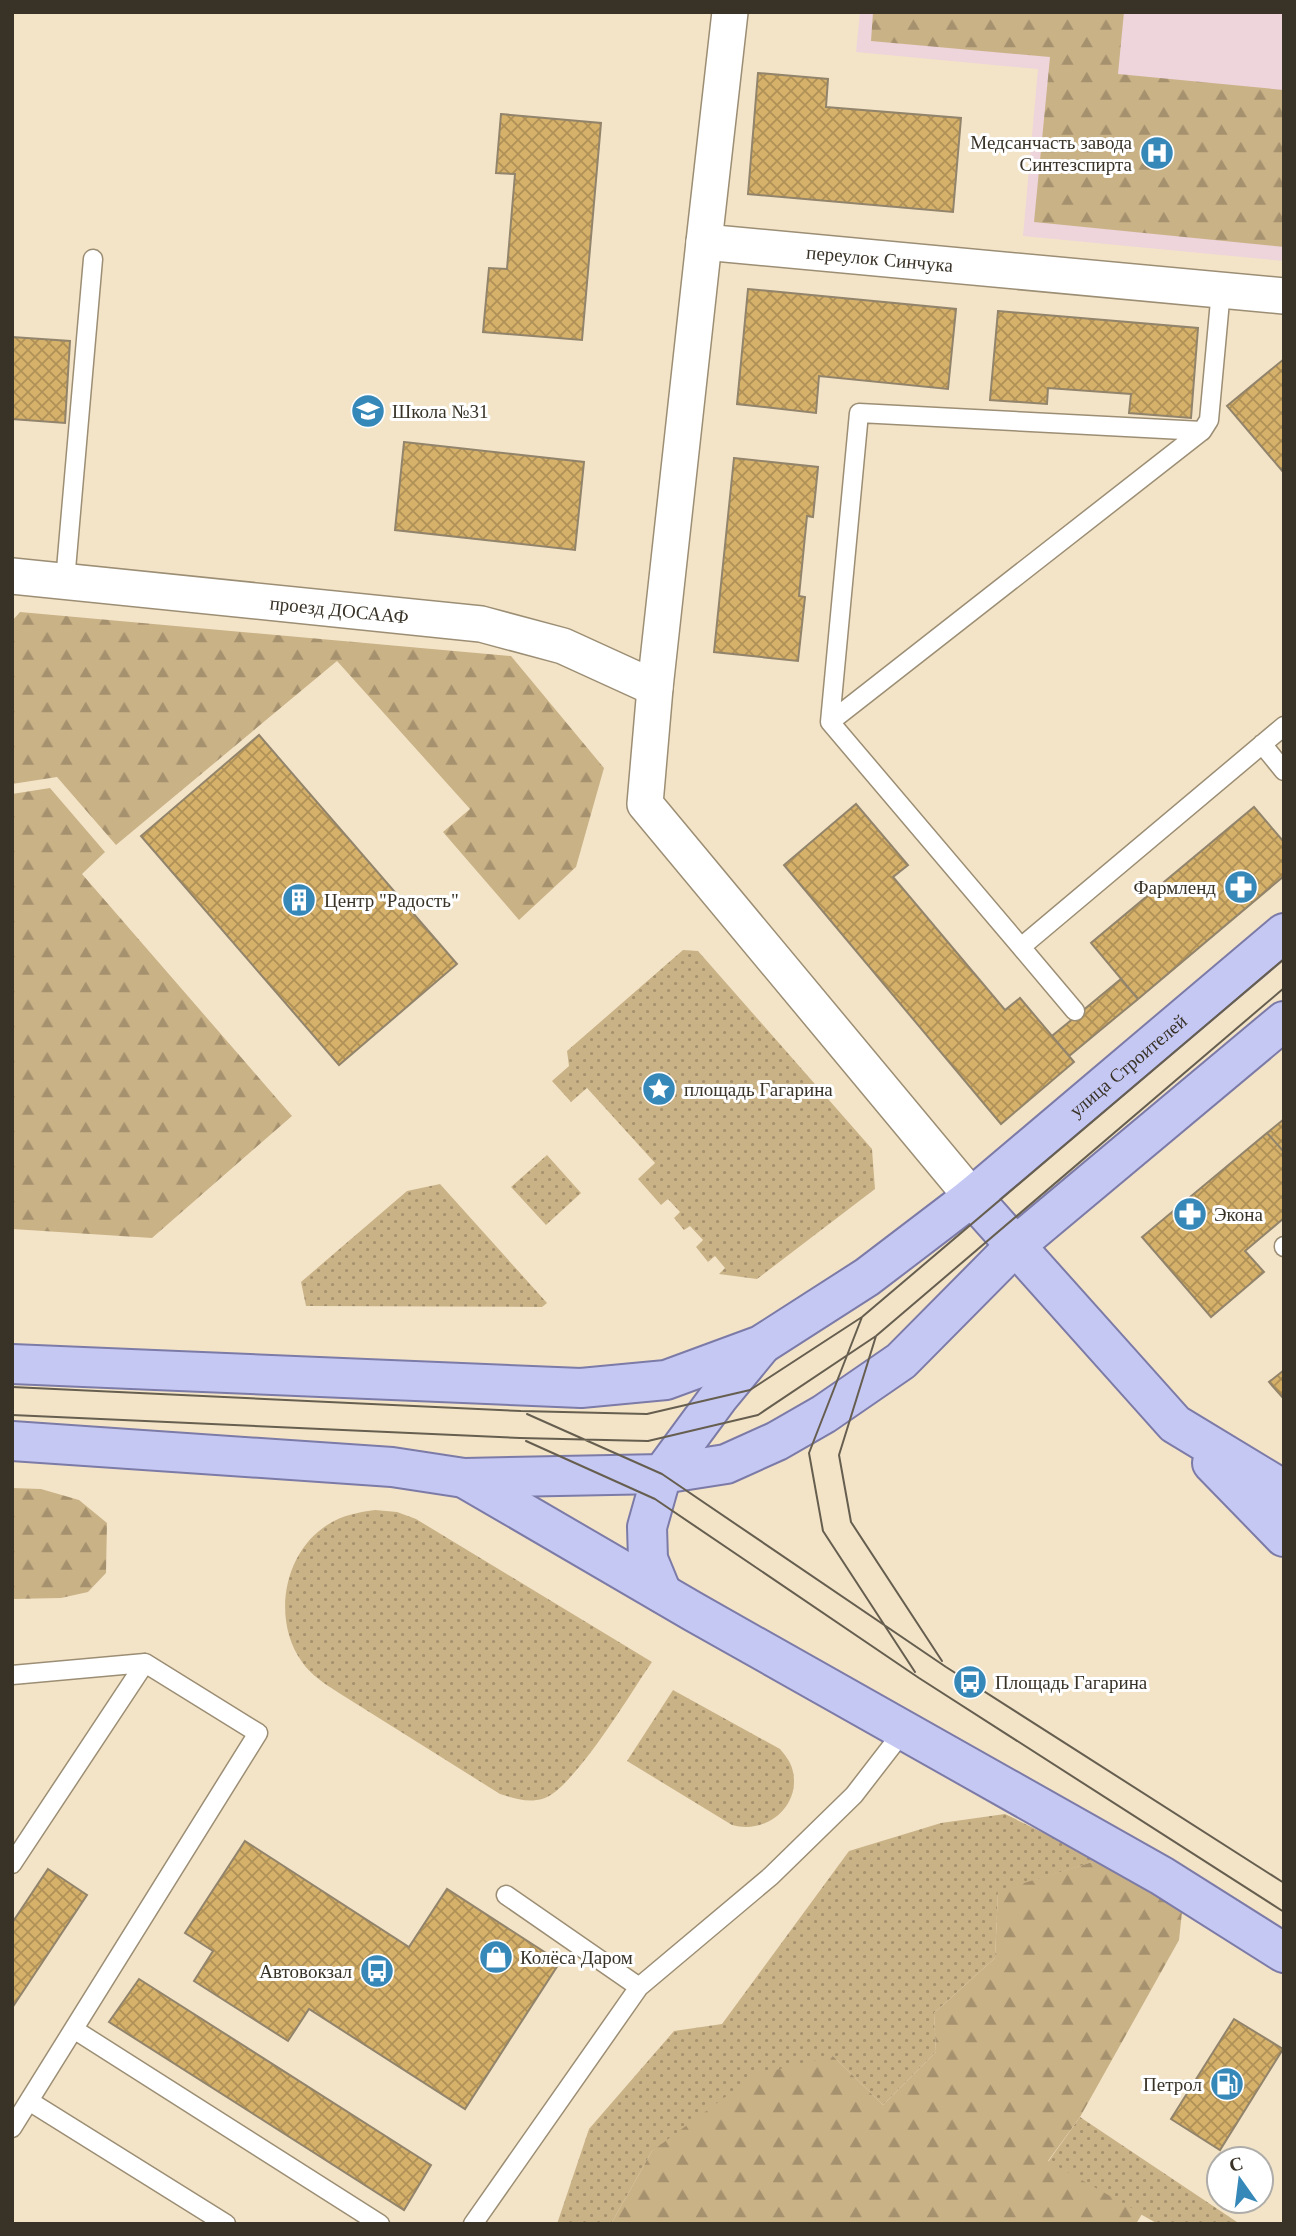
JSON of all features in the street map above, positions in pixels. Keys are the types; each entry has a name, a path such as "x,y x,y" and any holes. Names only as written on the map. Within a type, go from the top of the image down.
{"main road":[{"name":"улица Строителей","path":"761,1345 867,1277 972,1198 1284,933"},
{"path":"12,1441 379,1466 464,1478 662,1474 726,1464 777,1441 824,1415 901,1361 1015,1246 1284,1021"},
{"path":"972,1198 1175,1424 1284,1537"},
{"path":"12,1364 581,1388 666,1380 761,1345"},
{"path":"662,1593 648,1559 647,1527 662,1474 761,1345"},
{"path":"1175,1424 1284,1490"},
{"path":"464,1478 1162,1876 1284,1953"}],"street":[{"path":"730,12 655,688 645,804 972,1198"},
{"name":"переулок Синчука","path":"704,242 1284,296"},
{"name":"проезд ДОСААФ","path":"12,576 481,624 563,646 655,688"}],"lane":[{"path":"65,581 93,259"},
{"path":"830,722 1202,431 1209,420 1221,290"},
{"path":"1075,1011 830,722 859,413 1202,431"},
{"path":"1021,947 1284,726"},
{"path":"1262,744 1284,771"},
{"path":"12,1675 145,1662 258,1733 12,2128"},
{"path":"12,1864 145,1662"},
{"path":"473,2224 639,1987 772,1876 854,1795 905,1730"},
{"path":"506,1895 639,1987"},
{"path":"75,2030 380,2224"},
{"path":"30,2101 226,2224"}],"shaded area":[{"name":"Медсанчасть завода Синтезспирта","path":"860,12 1284,12 1284,261 1023,236 1038,69 856,52"}],"green space":[{"name":"Медсанчасть завода Синтезспирта","path":"873,12 1124,12 1118,74 1284,90 1284,247 1034,222 1050,57 871,41"},
{"path":"20,612 511,656 604,768 576,867 519,920 443,832 470,809 337,661 116,845 57,777 12,784 12,621"},
{"path":"50,788 105,852 82,874 292,1116 152,1238 12,1229 12,794"},
{"path":"683,950 698,951 872,1149 875,1189 757,1279 719,1274 725,1268 715,1256 708,1262 696,1247 703,1240 690,1226 684,1230 674,1218 680,1212 668,1199 661,1205 638,1179 655,1163 587,1088 571,1102 552,1081 569,1066 567,1051"},
{"path":"547,1155 581,1193 546,1225 511,1187"},
{"path":"440,1184 547,1303 542,1307 306,1306 301,1282 407,1191"},
{"path":"12,1488 41,1489 79,1500 107,1523 106,1573 88,1592 61,1598 12,1599"},
{"path":"375,1510 397,1512 416,1519 652,1662 585,1760 555,1792 542,1799 531,1800 500,1794 329,1686 302,1662 292,1644 285,1604 294,1565 317,1532 349,1515"},
{"path":"673,1690 780,1749 791,1765 794,1781 787,1805 779,1814 758,1826 732,1825 627,1761"},
{"path":"1005,1814 1099,1860 998,1892 995,1958 934,2013 936,2052 883,2105 833,2056 652,2151 611,2224 557,2224 589,2129 674,2031 722,2024 849,1851 941,1823"},
{"path":"1099,1860 1182,1912 1179,1940 1080,2117 1048,2161 1142,2214 1136,2224 611,2224 652,2151 755,2075 833,2056 883,2105 936,2052 934,2013 995,1958 998,1891"},
{"path":"1080,2117 1205,2201 1205,2215 1227,2215 1240,2224 1158,2224 1048,2162"}],"building":[{"path":"758,73 828,79 826,107 961,118 953,212 748,194"},
{"path":"501,114 601,123 582,340 483,332 489,268 507,269 515,174 496,173"},
{"path":"748,289 956,309 948,389 819,376 816,413 737,404"},
{"path":"998,311 1198,328 1191,418 1129,413 1131,394 1048,388 1047,404 990,400"},
{"path":"12,337 70,341 65,423 12,419"},
{"path":"1284,359 1284,473 1227,406"},
{"path":"404,442 584,462 575,550 395,530"},
{"path":"734,458 818,467 813,517 807,516 799,596 805,597 798,661 714,652"},
{"name":"Центр \"Радость\"","path":"259,735 457,964 339,1065 141,836"},
{"path":"856,804 908,865 893,877 1005,1010 1020,998 1074,1062 1001,1124 784,865"},
{"path":"1254,807 1284,842 1284,876 1138,999 1091,943"},
{"path":"1121,979 1138,999 1069,1056 1052,1036"},
{"path":"1284,1119 1284,1152 1267,1133"},
{"path":"1267,1133 1284,1152 1284,1218 1245,1251 1264,1272 1211,1317 1142,1237"},
{"path":"1284,1370 1284,1399 1269,1382"},
{"name":"Автовокзал","path":"245,1841 409,1947 447,1889 560,1962 465,2109 309,2009 288,2041 194,1981 213,1951 185,1933"},
{"path":"48,1869 87,1895 12,2008 12,1923"},
{"path":"139,1979 431,2165 404,2210 109,2022"},
{"name":"Петрол","path":"1234,2019 1283,2049 1223,2145 1212,2145 1171,2119"}],"tram line":[{"path":"12,1387 521,1411 647,1414 750,1390 862,1317 1284,959"},
{"path":"12,1415 520,1438 648,1441 758,1415 876,1336 1284,988"},
{"path":"862,1317 809,1453 823,1531 915,1672"},
{"path":"876,1336 839,1455 851,1522 942,1661"},
{"path":"527,1414 662,1474 946,1667 1284,1883"},
{"path":"526,1441 655,1499 919,1678 1284,1912"}],"place":[{"name":"Медсанчасть завода Синтезспирта","path":"1157,153"},
{"name":"Школа №31","path":"368,411"},
{"name":"Фармленд","path":"1241,887"},
{"name":"Центр \"Радость\"","path":"299,900"},
{"name":"площадь Гагарина","path":"659,1089"},
{"name":"Экона","path":"1190,1214"},
{"name":"Площадь Гагарина","path":"970,1682"},
{"name":"Колёса Даром","path":"496,1957"},
{"name":"Автовокзал","path":"377,1971"},
{"name":"Петрол","path":"1227,2084"}]}
